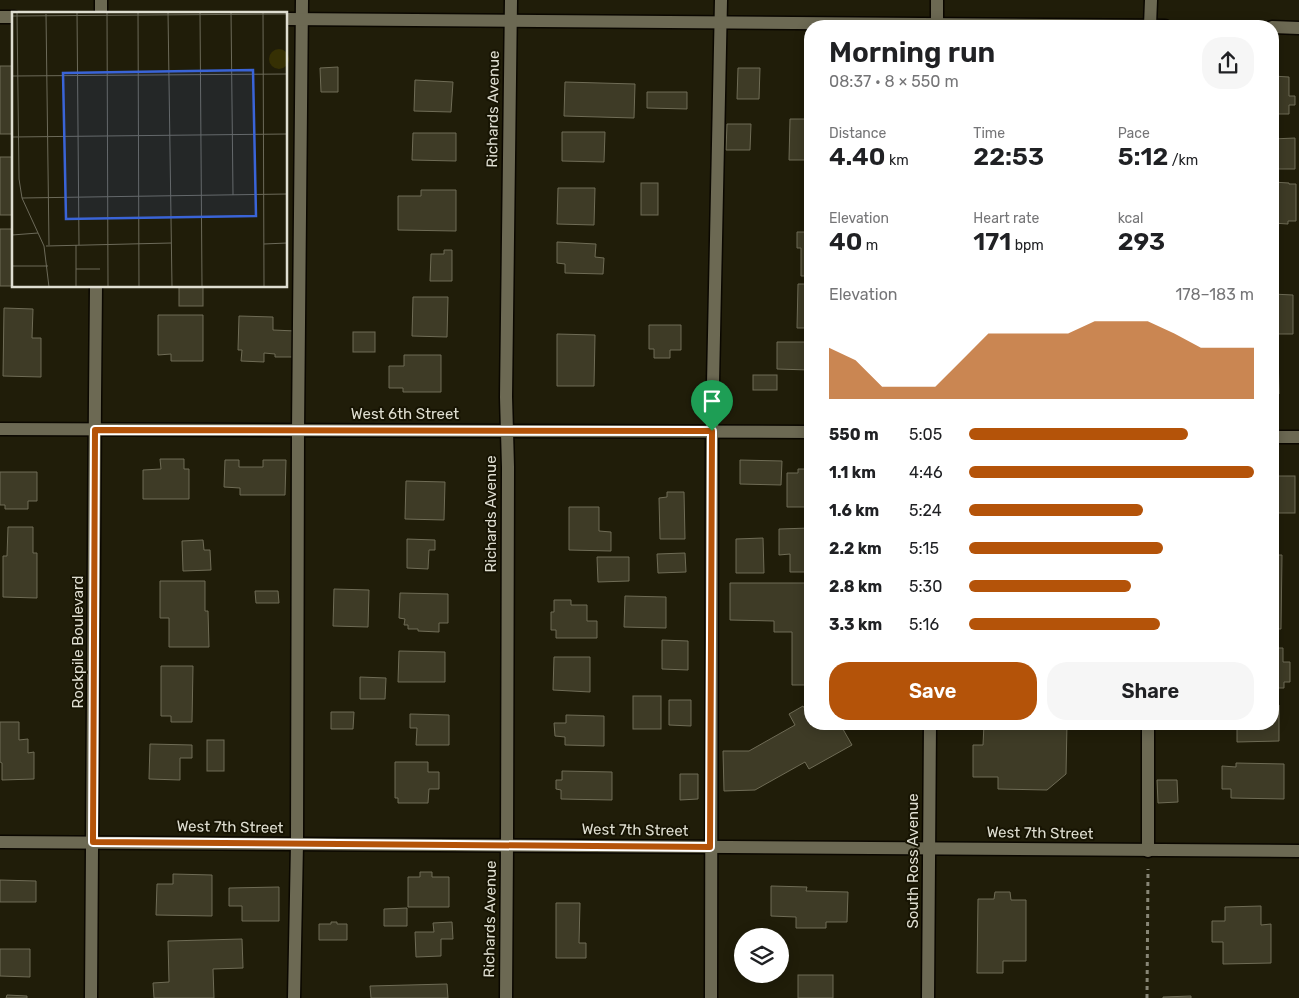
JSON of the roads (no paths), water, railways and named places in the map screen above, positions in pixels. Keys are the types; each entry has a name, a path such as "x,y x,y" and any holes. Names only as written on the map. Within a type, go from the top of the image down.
{"street":[{"path":"294,998 297,844 302,0"},
{"name":"Richards Avenue","path":"506,998 508,467 506,396 511,0"},
{"path":"711,998 712,431 721,0"},
{"path":"937,0 937,20"},
{"path":"1150,20 1151,0"},
{"path":"288,19 804,24"},
{"path":"1279,27 1299,28"},
{"name":"Rockpile Boulevard","path":"92,998 96,288"},
{"name":"West 6th Street","path":"0,429 804,432"},
{"path":"1279,436 1299,437"},
{"name":"South Ross Avenue","path":"928,998 930,730"},
{"path":"1148,730 1148,851"},
{"name":"West 7th Street","path":"0,842 1299,851"}]}
